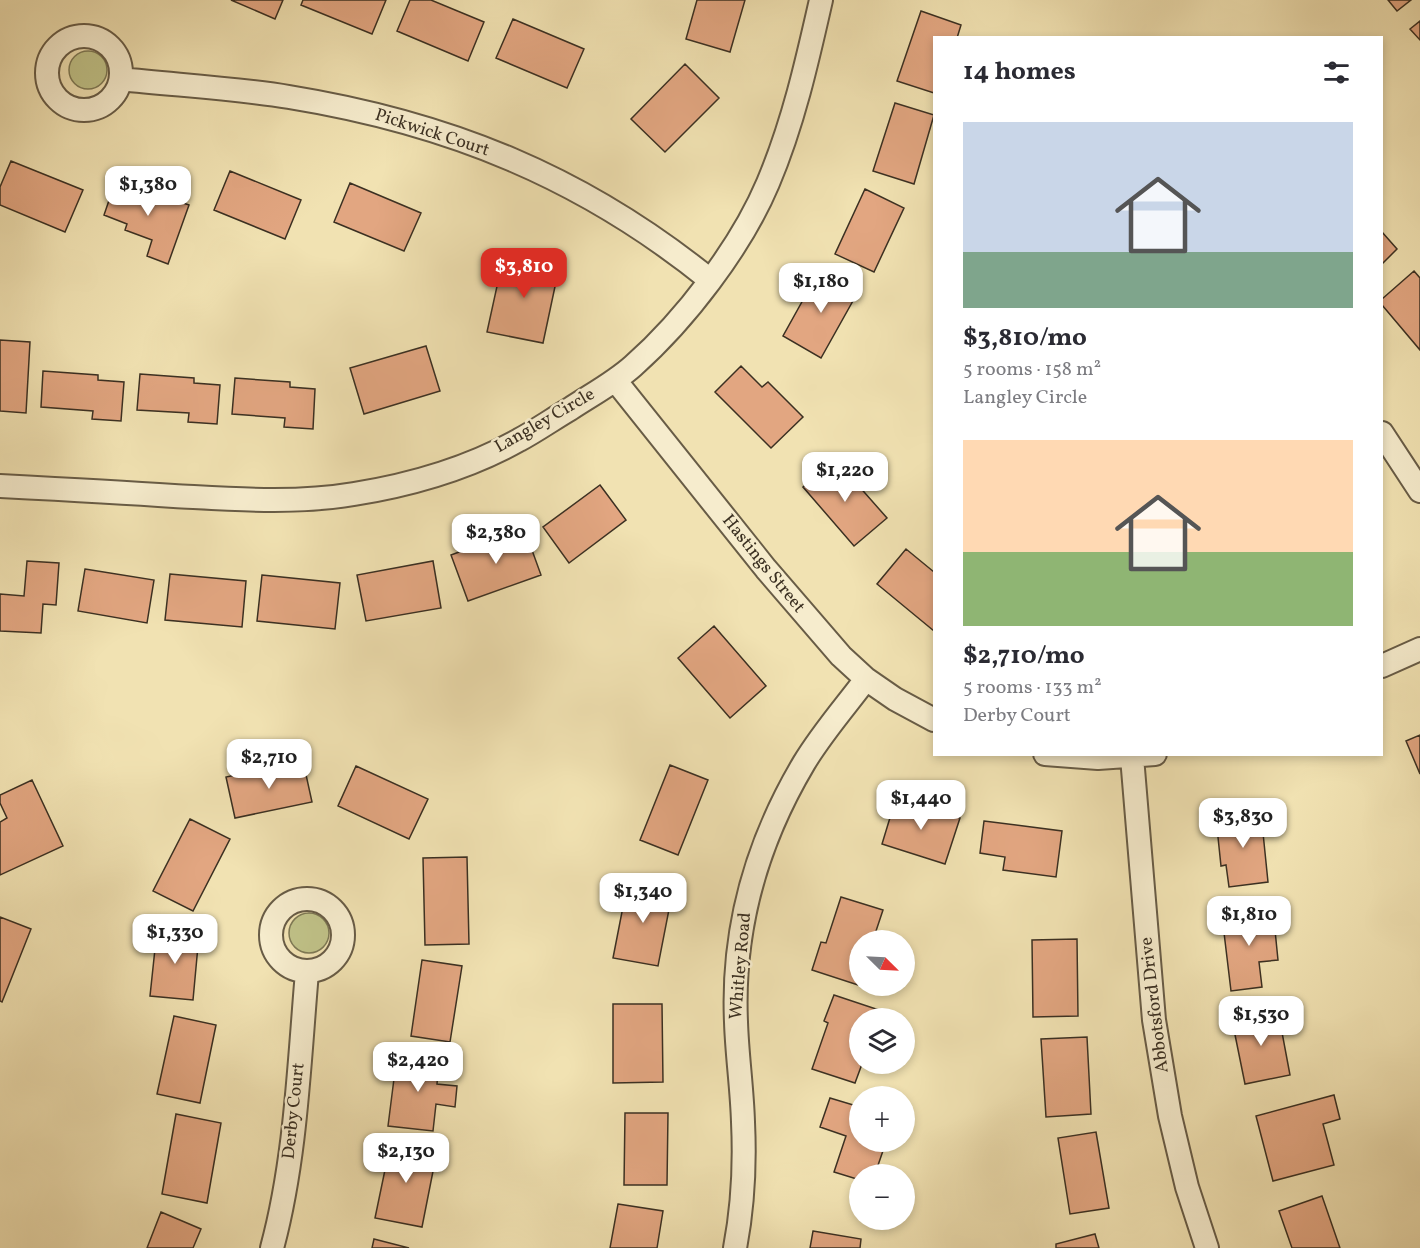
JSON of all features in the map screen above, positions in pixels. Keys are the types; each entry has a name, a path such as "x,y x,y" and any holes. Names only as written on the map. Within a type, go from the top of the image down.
{"street":[{"name":"Langley Circle","path":"0,486 226,499 306,499 352,495 408,483 477,459 518,441 615,380 685,312 710,280 749,221 768,185 796,107 821,0"},
{"name":"Pickwick Court","path":"121,79 286,96 379,114 442,132 515,160 561,182 606,207 689,262 710,280"},
{"name":"Hastings Street","path":"615,380 822,636 866,679 895,699 933,719"},
{"path":"1383,435 1420,491"},
{"path":"1383,666 1420,649"},
{"name":"Whitley Road","path":"735,1248 742,1202 744,1165 736,1021 736,976 744,910 752,879 768,835 788,791 826,731 866,679"},
{"path":"1059,756 1073,758 1140,756"},
{"name":"Abbotsford Drive","path":"1132,757 1154,1020 1170,1116 1187,1187 1207,1248"},
{"name":"Derby Court","path":"272,1248 279,1223 291,1146 307,972"}],"green space":[{"path":"88,51 102,56 107,70 102,84 88,89 74,84 69,70 74,56"},
{"path":"309,913 317,914 323,919 328,925 328,941 323,947 317,952 309,953 301,952 295,947 290,941 289,933 290,925 295,919 301,914"}],"building":[{"path":"231,0 283,0 275,19"},
{"path":"303,0 386,0 372,34 301,5"},
{"path":"410,0 431,0 484,22 468,61 397,31"},
{"path":"697,0 745,0 730,52 686,39"},
{"path":"1388,0 1411,0 1397,11"},
{"path":"921,11 961,25 958,36 933,36 933,93 897,81"},
{"path":"513,19 584,49 567,88 496,58"},
{"path":"1420,21 1420,40 1410,29"},
{"path":"685,64 719,98 665,152 631,119"},
{"path":"895,103 933,115 914,184 873,171"},
{"path":"11,161 83,190 65,232 0,205 0,187"},
{"path":"230,171 301,200 285,239 214,210"},
{"path":"116,180 189,205 168,264 147,256 152,240 125,230 127,224 104,215"},
{"path":"350,183 421,213 404,251 334,222"},
{"path":"865,189 904,208 874,272 835,254"},
{"path":"1383,233 1397,249 1383,263"},
{"path":"513,253 560,263 543,343 487,332 499,277 507,278"},
{"path":"825,270 859,290 821,358 783,336 813,282 817,284"},
{"path":"1414,271 1420,278 1420,350 1383,306 1383,298"},
{"path":"0,340 30,342 26,413 0,411"},
{"path":"426,346 440,391 364,414 350,368"},
{"path":"741,366 762,387 768,382 803,417 771,448 715,392"},
{"path":"43,371 98,375 98,380 124,382 121,421 92,419 93,411 41,407"},
{"path":"140,374 194,378 194,383 220,385 217,424 188,422 189,413 137,410"},
{"path":"235,378 290,382 290,387 315,389 313,429 284,427 285,418 232,414"},
{"path":"835,459 887,518 854,546 803,487"},
{"path":"600,485 626,520 569,563 543,527"},
{"path":"524,528 541,575 468,601 451,555"},
{"path":"906,549 933,571 933,630 877,584"},
{"path":"27,561 59,563 56,605 43,604 41,633 0,631 0,594 24,596"},
{"path":"433,561 441,608 366,621 357,575"},
{"path":"85,569 154,580 147,623 78,611"},
{"path":"170,574 246,581 242,627 165,620"},
{"path":"262,575 340,583 335,629 257,621"},
{"path":"714,626 766,686 730,718 678,658"},
{"path":"1420,735 1420,774 1406,741"},
{"path":"303,761 312,802 235,818 226,777"},
{"path":"670,765 708,780 678,855 640,840"},
{"path":"356,766 428,799 409,839 338,806"},
{"path":"32,780 63,846 0,875 0,822 7,818 0,803 0,795"},
{"path":"896,798 960,818 945,864 882,844"},
{"path":"1261,813 1268,882 1229,887 1226,865 1221,866 1216,818"},
{"path":"190,819 230,839 193,911 153,891"},
{"path":"984,821 1062,831 1056,877 1003,870 1005,857 980,853"},
{"path":"467,857 469,944 425,945 423,858"},
{"path":"628,881 673,889 658,966 613,958"},
{"path":"841,897 883,910 876,930 849,930 849,982 812,970 821,942 826,943"},
{"path":"1273,910 1278,960 1259,962 1262,987 1231,991 1222,916"},
{"path":"0,917 31,929 2,1002 0,1001"},
{"path":"157,930 199,935 193,1000 150,996"},
{"path":"1077,939 1078,1016 1033,1017 1032,940"},
{"path":"422,960 462,966 450,1042 411,1036"},
{"path":"834,995 873,1008 849,1008 849,1074 858,1074 855,1083 812,1069 828,1023 824,1021"},
{"path":"613,1004 662,1004 663,1082 613,1083"},
{"path":"1278,1011 1290,1075 1245,1084 1232,1020"},
{"path":"174,1016 216,1025 200,1103 157,1094"},
{"path":"1087,1037 1091,1114 1046,1117 1041,1039"},
{"path":"397,1055 439,1059 437,1084 457,1086 455,1107 436,1104 433,1131 388,1126"},
{"path":"1334,1095 1340,1119 1323,1124 1334,1165 1273,1181 1256,1116"},
{"path":"830,1098 849,1104 849,1152 883,1152 878,1164 849,1164 849,1177 834,1172 846,1136 820,1127"},
{"path":"625,1113 668,1113 667,1185 624,1185"},
{"path":"176,1114 221,1123 207,1203 162,1194"},
{"path":"1096,1132 1109,1208 1070,1214 1058,1138"},
{"path":"391,1141 437,1151 422,1227 375,1218"},
{"path":"1322,1196 1340,1248 1292,1248 1279,1211"},
{"path":"618,1204 663,1211 657,1248 610,1248"},
{"path":"161,1212 201,1229 193,1248 147,1248"},
{"path":"813,1231 861,1239 860,1248 810,1248"},
{"path":"1095,1234 1099,1248 1056,1248 1056,1244"},
{"path":"374,1239 409,1248 372,1248"}]}
